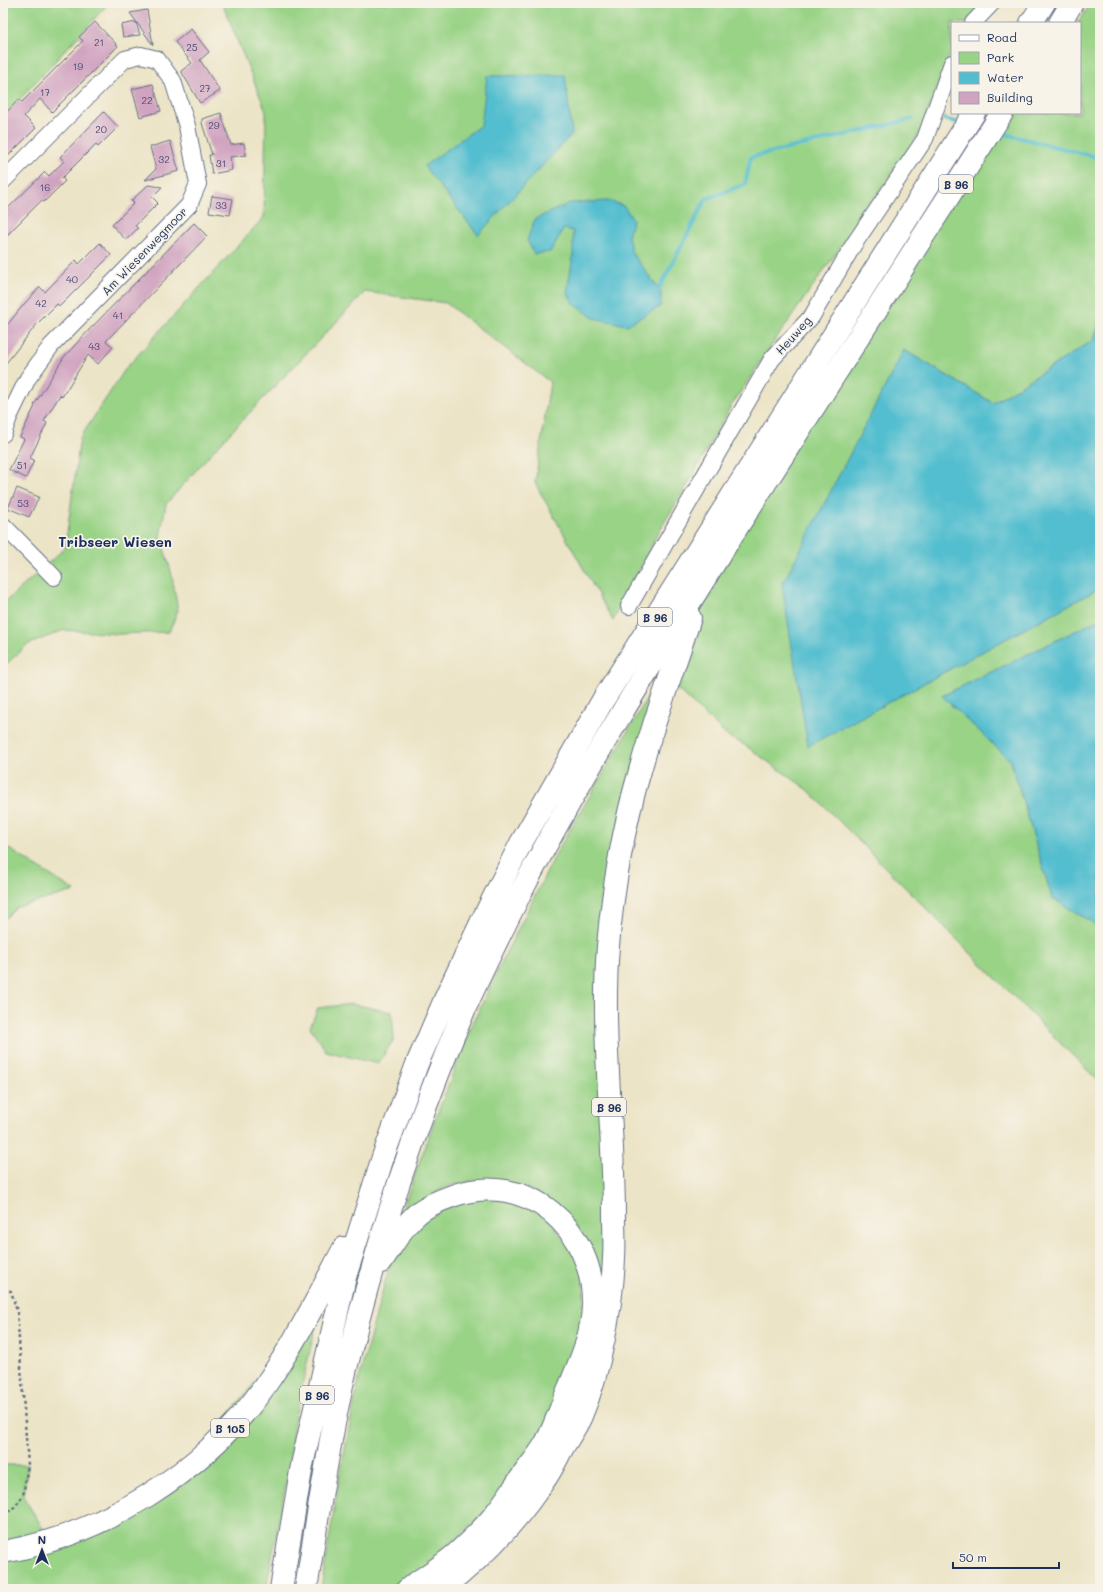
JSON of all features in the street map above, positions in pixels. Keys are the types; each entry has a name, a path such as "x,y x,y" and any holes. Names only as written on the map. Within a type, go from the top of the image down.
{"highway":[{"path":"1032,22 1044,3"},
{"path":"1061,22 1072,3"},
{"name":"B 96","path":"281,1589 302,1465 345,1278 382,1157 417,1064 478,929 520,845 603,700 973,114"},
{"name":"B 96","path":"306,1589 326,1466 341,1390 369,1280 405,1164 439,1071 467,1004 539,857 581,781 701,584 1001,114"},
{"name":"B 96","path":"442,1589 461,1575 491,1547 520,1514 546,1478 580,1416 597,1366 609,1308 614,1258 614,1183 605,1011 608,947 616,876 641,766 701,584"},
{"name":"B 96","path":"369,1280 405,1227 422,1210 440,1200 462,1192 485,1189 508,1192 533,1200 551,1211 568,1228 580,1246 589,1272 593,1306 587,1344 545,1445 491,1520 455,1555 408,1589"},
{"name":"B 105","path":"3,1552 18,1549 77,1531 138,1502 170,1481 223,1435 261,1391 299,1333 368,1205"}],"street":[{"path":"974,22 992,3"},
{"name":"Am Wiesenwegmoor","path":"3,181 125,59 142,55 157,59 173,81 187,126 198,184 189,205 51,346 28,378 9,417 3,434"},
{"name":"Heuweg","path":"629,606 772,359 812,316 854,244 924,139 951,66"},
{"path":"3,525 54,577"}],"path":[{"path":"3,1291 12,1291 17,1311 28,1464 23,1496 12,1510 3,1513"}],"green space":[{"path":"3,3 109,3 3,117"},
{"path":"222,3 981,3 967,22 951,22 951,53 920,133 731,406 685,489 659,531 613,621 535,483 550,382 446,303 365,292 214,450 166,504 160,536 171,571 178,610 169,632 119,634 64,630 27,645 3,667 3,604 65,548 80,438 126,368 264,217 266,111"},
{"path":"1091,3 1100,3 1100,320 1094,340 993,403 904,350 809,745 1100,588 1100,619 942,696 1011,761 1052,898 1100,927 1100,1083 807,789 743,744 728,737 677,689 701,584 1004,114 1081,114 1081,22 1079,22"},
{"path":"672,656 639,754 624,805 616,843 605,918 600,977 600,1017 608,1218 605,1287 595,1347 587,1376 565,1432 551,1458 530,1490 493,1534 451,1574 430,1589 417,1589 446,1568 473,1545 498,1520 540,1463 572,1400 585,1366 593,1341 599,1299 597,1276 593,1262 585,1241 578,1229 558,1208 547,1200 521,1187 494,1181 453,1185 420,1203 403,1218 400,1216 432,1127 471,1027 505,955 558,850"},
{"path":"3,845 75,891 17,907 3,921"},
{"path":"352,1004 392,1012 394,1039 378,1064 326,1051 310,1027 318,1008"},
{"path":"477,1193 545,1212 583,1267 585,1319 555,1413 502,1496 422,1573 396,1589 321,1589 340,1473 359,1379 390,1263 411,1227"},
{"path":"321,1302 294,1421 288,1473 266,1589 3,1589 3,1556 169,1487"},
{"path":"3,1465 28,1465 23,1496 50,1540 3,1552"}],"water":[{"path":"565,75 572,134 478,235 424,166 481,125 487,76"},
{"path":"609,201 624,206 633,220 628,236 632,253 661,292 661,306 627,325 594,318 573,303 567,292 573,256 573,231 564,229 550,252 534,254 527,240 535,219 570,203"},
{"path":"1100,320 1100,588 808,746 782,585 904,350 993,403 1094,340"},
{"path":"1100,619 1100,927 1052,898 1011,761 942,696"}],"building":[{"path":"147,10 153,45 130,13"},
{"path":"95,22 118,46 52,112 40,99 24,116 36,128 3,161 3,116 19,99 22,102 83,41 79,37"},
{"path":"136,22 140,35 123,37 121,25"},
{"path":"191,29 209,52 200,60 220,91 200,103 181,71 192,63 175,42"},
{"path":"153,84 161,111 140,117 132,89"},
{"path":"104,112 118,127 98,147 96,144 62,178 65,181 44,202 42,200 3,239 3,213 45,172 49,176 64,161 60,157"},
{"path":"221,113 231,145 244,143 246,155 230,157 232,170 212,174 209,155 212,155 202,119"},
{"path":"170,141 179,171 145,180 156,169 150,147"},
{"path":"148,185 162,187 152,197 158,203 135,226 138,228 126,240 112,225 134,203 131,201"},
{"path":"212,196 233,199 230,215 209,212"},
{"path":"194,223 207,236 106,341 113,347 98,364 88,355 62,397 60,395 44,421 47,423 30,458 34,460 26,478 9,470 24,439 20,437 35,406 34,405 64,357"},
{"path":"100,243 111,255 60,306 57,304 37,324 3,367 3,330 40,287 45,292 76,260 79,264"},
{"path":"17,488 39,497 29,517 8,508"}],"waterway":[{"path":"659,289 706,199 745,184 751,157 913,119"},
{"path":"944,119 960,123"},
{"path":"997,132 1100,158"}],"district":[{"name":"Tribseer Wiesen","path":"115,541"}]}
